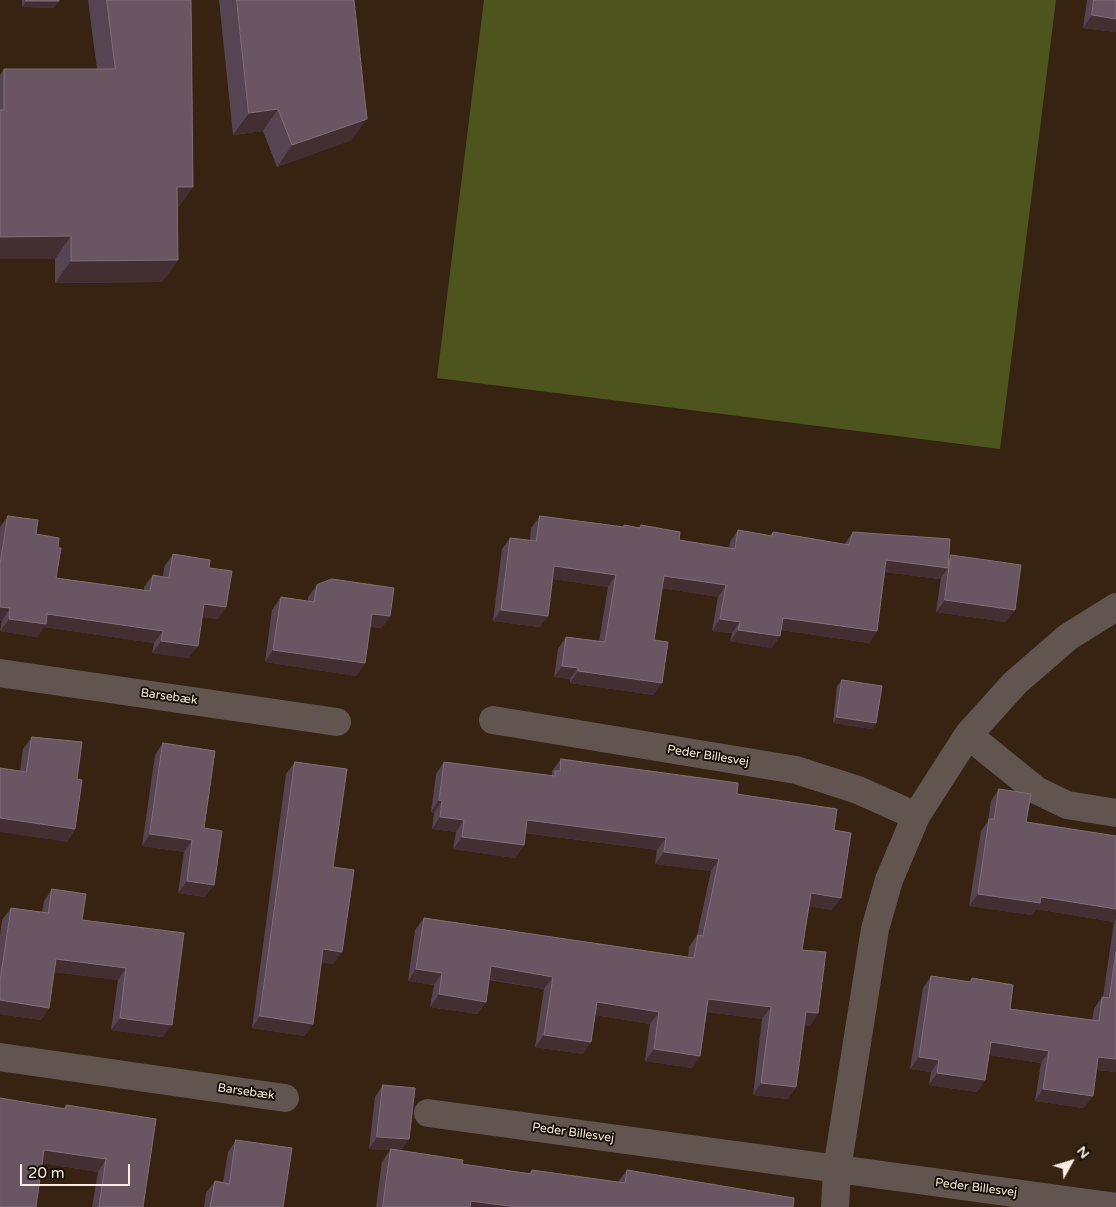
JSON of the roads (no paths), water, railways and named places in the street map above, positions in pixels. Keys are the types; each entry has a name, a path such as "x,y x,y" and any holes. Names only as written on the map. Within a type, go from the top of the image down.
{"street":[{"path":"835,1207 837,1169 875,928 889,880 916,816 968,735 1022,676 1068,637 1116,608"},
{"name":"Barsebæk","path":"0,673 337,722"},
{"name":"Peder Billesvej","path":"492,720 796,770 858,790 916,816"},
{"path":"968,735 1036,790 1067,804 1116,813"},
{"name":"Barsebæk","path":"0,1057 285,1098"},
{"name":"Peder Billesvej","path":"428,1113 1116,1206"}]}
